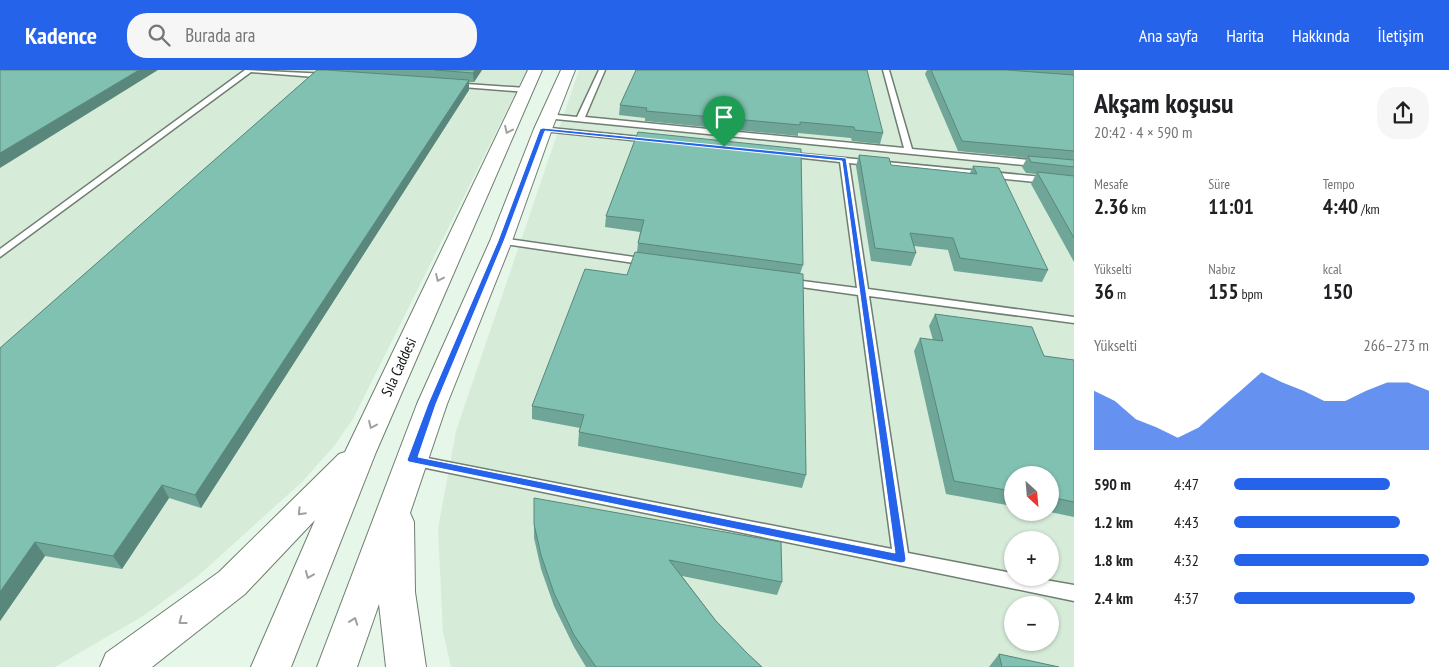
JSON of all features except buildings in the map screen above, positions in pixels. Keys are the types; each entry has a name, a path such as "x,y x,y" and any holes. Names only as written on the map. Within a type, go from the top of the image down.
{"street":[{"path":"337,667 432,404 501,241 545,123 568,70"},
{"name":"Sıla Caddesi","path":"271,667 360,452 531,80"},
{"path":"120,667 232,583 360,452"},
{"path":"398,499 396,592 406,667"}],"lane":[{"path":"0,254 250,70 339,76"},
{"path":"580,119 602,70"},
{"path":"886,70 909,151"},
{"path":"447,84 531,80"},
{"path":"545,123 580,119 1074,167"},
{"path":"545,123 659,141"},
{"path":"776,153 1074,183"},
{"path":"844,160 901,559"},
{"path":"501,241 658,263"},
{"path":"775,280 1074,320"},
{"path":"412,460 1074,593"}],"shaded area":[{"path":"0,70 527,70 353,419 334,446 303,481 199,575 143,616 55,667 0,667"},
{"path":"579,70 1074,70 1074,667 451,667 443,632 438,529 456,431"}],"route":[{"path":"543,129 724,147 844,160 901,559 412,460 432,404 501,241 543,129"}]}
